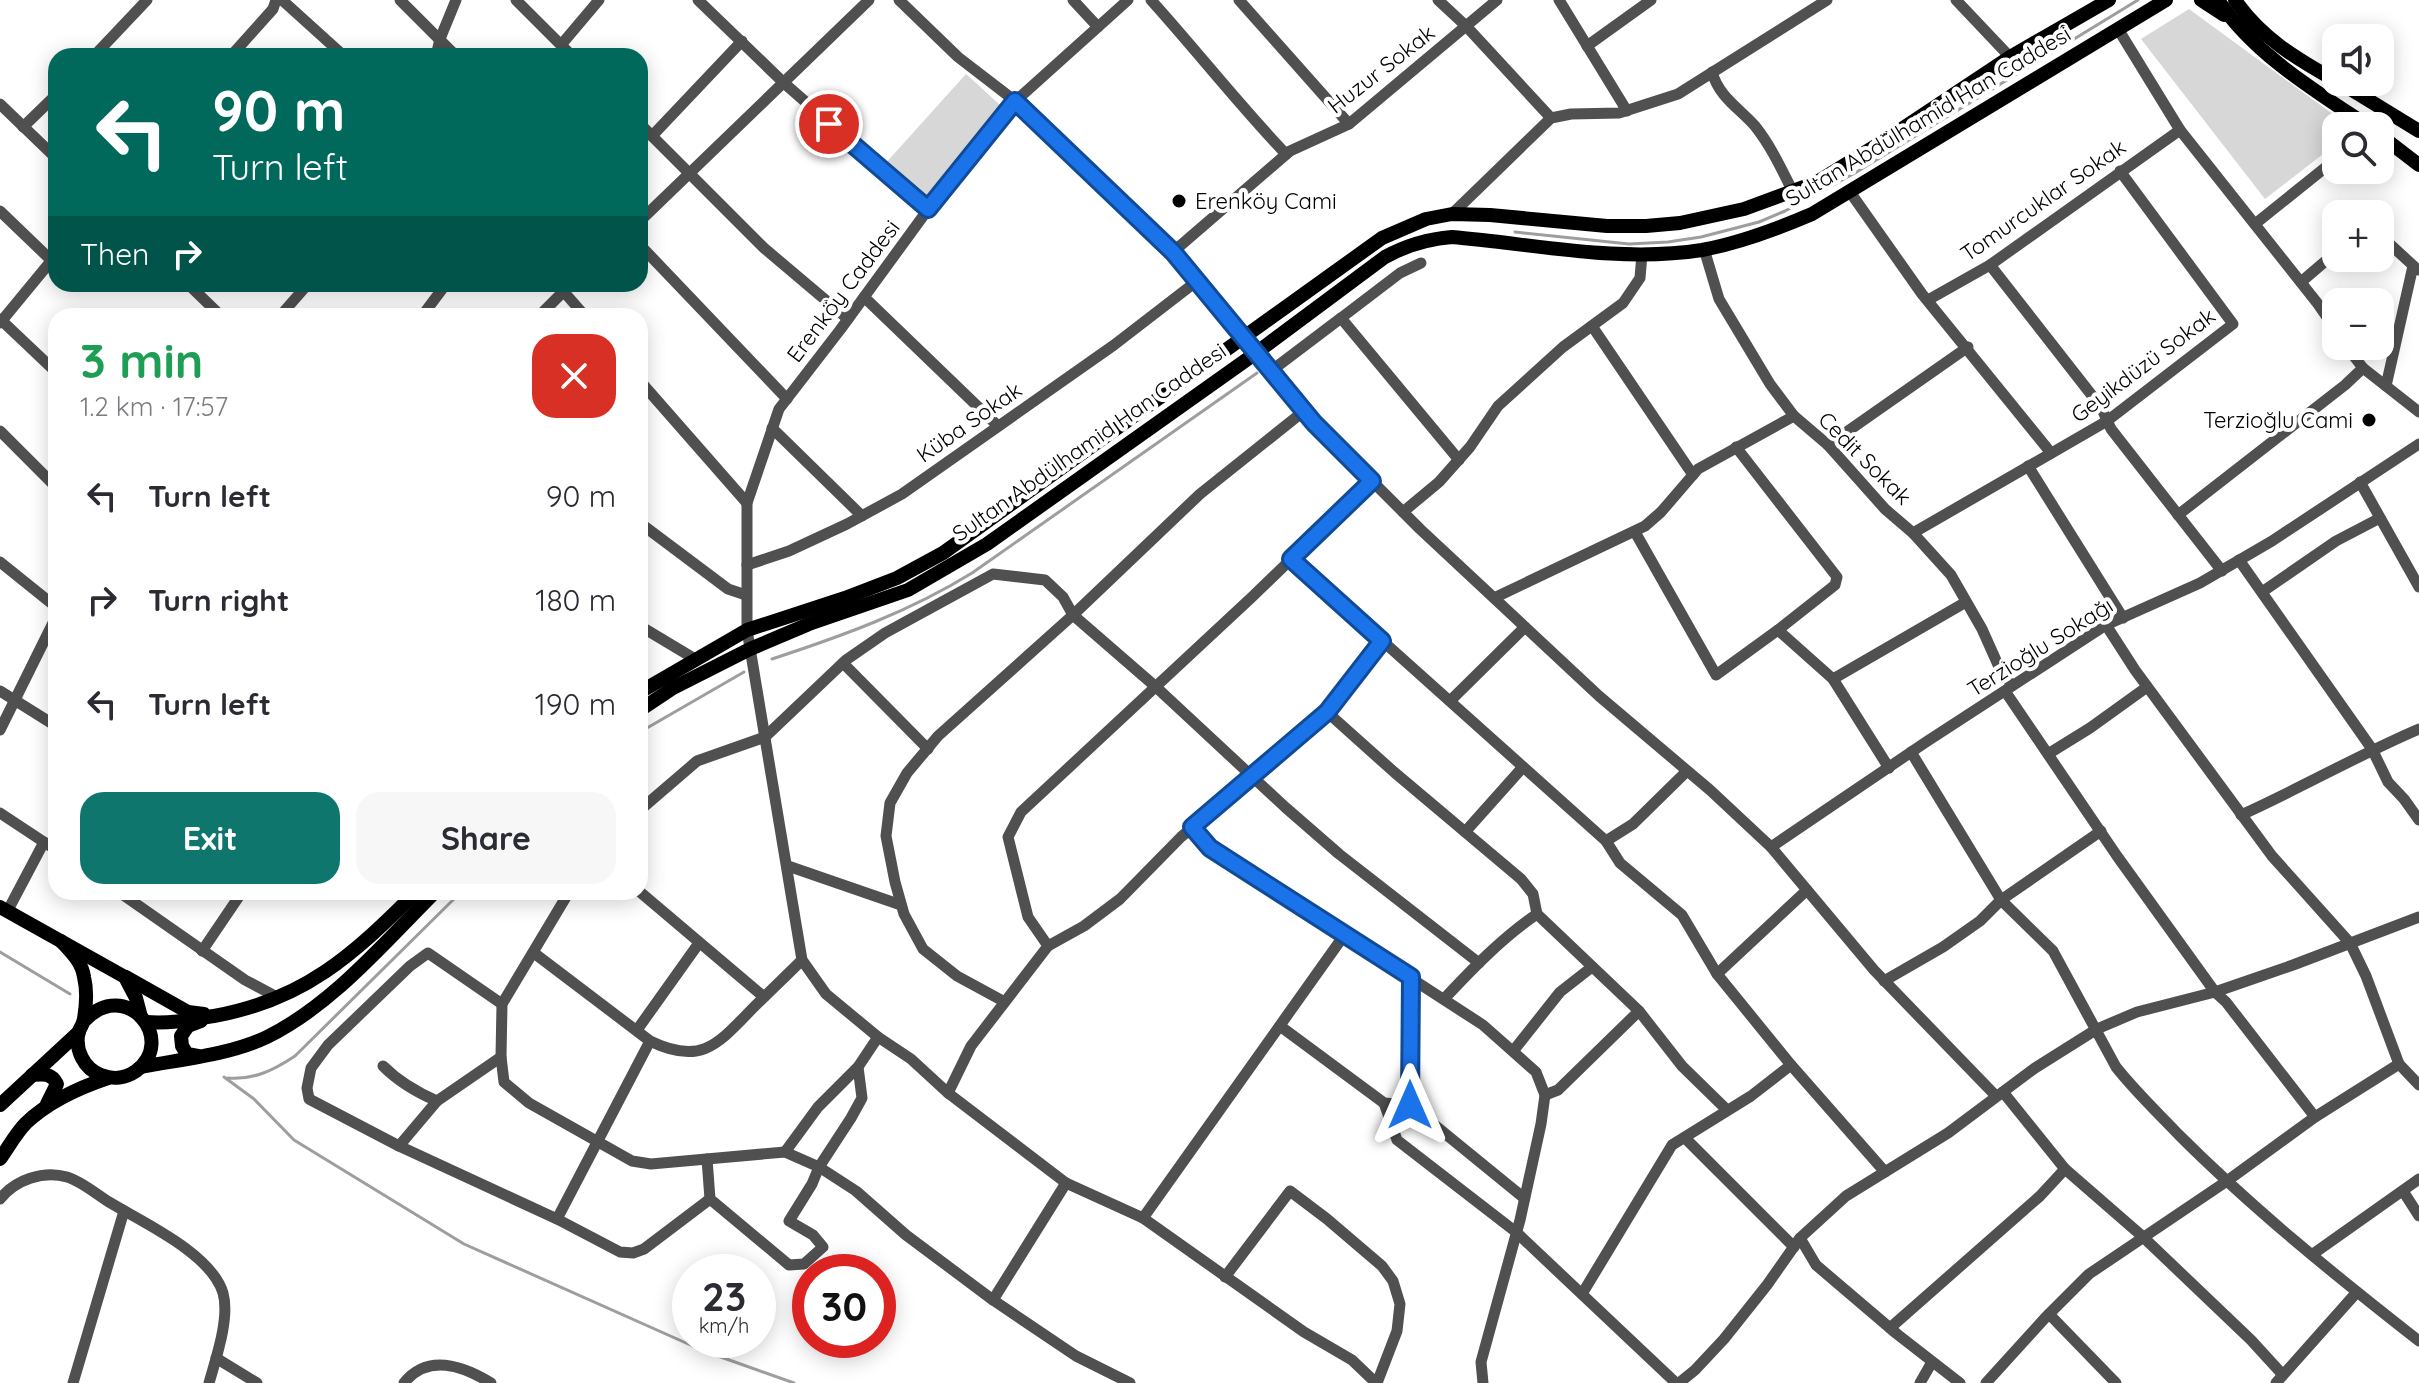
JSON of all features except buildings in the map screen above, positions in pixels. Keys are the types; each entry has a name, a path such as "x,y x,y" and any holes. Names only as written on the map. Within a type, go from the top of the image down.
{"main road":[{"name":"Sultan Abdülhamid Han Caddesi","path":"648,687 747,630 884,583 943,553 1382,238 1426,219 1452,214 1607,226 1646,226 1680,223 1744,209 1817,182 2010,57 2109,0"},
{"name":"Sultan Abdülhamid Han Caddesi","path":"648,705 673,688 750,649 809,624 908,590 987,544 1256,353 1385,257 1404,247 1452,237 1642,254 1704,249 1782,226 1812,214 1850,192 2160,3 2181,0"},
{"path":"2201,0 2232,20"},
{"path":"2218,0 2232,20 2262,51 2348,112"},
{"path":"2237,2 2249,19 2276,45 2322,72"},
{"path":"2364,96 2419,131"},
{"path":"2394,146 2419,165"},
{"path":"0,1105 81,1027 92,1012 103,1006 127,1007 144,1019 167,1024 256,1007 309,983 338,965 408,900"},
{"path":"141,1067 230,1050 266,1037 310,1011 333,992 427,900"},
{"path":"4,910 188,1012 216,1015"},
{"path":"61,941 82,968 85,979 78,1044 80,1056 96,1074 108,1078 120,1078 141,1067 151,1046 151,1033 125,977"},
{"path":"200,1056 187,1054 181,1036 188,1026 216,1015"},
{"path":"32,1075 47,1074 57,1084 45,1108"},
{"path":"0,1159 24,1124 45,1108 64,1095 108,1078"}],"street":[{"path":"102,48 147,0"},
{"path":"238,48 279,0 335,48"},
{"path":"400,0 448,48"},
{"path":"438,48 456,0"},
{"path":"516,0 564,48"},
{"path":"561,45 599,0"},
{"path":"698,0 784,83 928,209"},
{"path":"648,214 869,0"},
{"path":"899,0 958,57 1015,101 1173,252 1304,411 1403,512 1599,696 1771,847 1884,981 2000,1094 2065,1169 2142,1236 2251,1340 2279,1379 2357,1292"},
{"path":"1073,0 1098,27"},
{"name":"Erenköy Caddesi","path":"802,960 747,630 747,503 772,428 779,409 928,209 1015,101 1128,0"},
{"path":"1151,0 1251,118 1286,154"},
{"path":"1239,0 1349,124"},
{"path":"1438,0 1551,118"},
{"name":"Huzur Sokak","path":"1173,252 1286,154 1349,124 1497,0"},
{"path":"1559,0 1627,111"},
{"path":"1587,46 1651,0"},
{"path":"1452,214 1551,118 1571,114 1619,113 1678,94 1827,0"},
{"path":"1956,0 2010,57"},
{"path":"2118,29 2180,130 2322,311"},
{"path":"652,136 742,41"},
{"path":"1712,72 1715,84 1754,126 1778,161 1793,192"},
{"path":"2365,112 2369,99"},
{"path":"23,127 48,103"},
{"path":"0,104 48,150"},
{"name":"Tomurcuklar Sokak","path":"1928,300 1990,265 2180,130"},
{"path":"648,132 764,248 848,319"},
{"path":"2255,224 2322,170"},
{"name":"Geyikdüzü Sokak","path":"1913,533 2107,421 2233,324 2120,171"},
{"path":"1850,192 1928,300 2051,453"},
{"path":"0,211 48,253"},
{"path":"2386,386 2416,268 2394,248"},
{"name":"Cedit Sokak","path":"1704,249 1719,299 1770,384 1794,416 1828,445 1885,509 1913,533 1951,575 1982,629 2009,689 2048,754 2215,992 2315,1117"},
{"path":"648,253 787,399"},
{"path":"1403,512 1439,482 1459,460 1498,406 1563,347 1623,303 1640,278 1642,254"},
{"path":"1271,371 1400,273 1421,263"},
{"path":"2301,282 2322,264"},
{"path":"48,265 1,321 48,365"},
{"path":"1990,265 2101,407 2111,429 2222,571"},
{"name":"Küba Sokak","path":"747,565 789,551 902,494 1114,345 1197,281"},
{"path":"196,292 213,308"},
{"path":"287,308 301,292"},
{"path":"546,308 559,292"},
{"path":"864,297 998,426"},
{"path":"1341,318 1459,460"},
{"path":"1592,326 1693,475"},
{"path":"1828,445 1968,347"},
{"path":"2357,360 2419,412"},
{"path":"2178,515 2363,368"},
{"path":"648,390 747,503"},
{"path":"1003,1001 957,976 923,949 901,905 886,836 890,803 907,773 938,736 1073,615 1200,494 1304,411"},
{"path":"1494,598 1635,532 1661,512 1698,469 1794,416"},
{"path":"772,428 862,516"},
{"path":"0,431 48,479"},
{"name":"Terzioğlu Sokağı","path":"1771,847 2106,625 2222,571 2419,444"},
{"path":"1635,532 1716,675 1835,585 1837,577 1736,447"},
{"path":"2028,466 2123,618"},
{"path":"1048,946 1028,917 1008,837 1021,812 1372,481"},
{"path":"2360,482 2419,587"},
{"path":"2262,592 2336,541 2380,518"},
{"path":"648,529 728,589 746,595"},
{"path":"1291,559 1606,841 1620,863 1682,915 1717,974 1791,1065 1885,1172"},
{"path":"2239,560 2372,749 2388,782 2419,820"},
{"path":"0,562 48,601"},
{"path":"648,803 697,761 765,737 843,663 885,633 993,574 1045,580 1063,597 1073,615 1156,687 1251,777 1339,854 1479,963"},
{"path":"1833,679 1966,602"},
{"path":"2106,625 2147,687 2272,856 2350,943 2366,976 2399,1064 2419,1085"},
{"path":"1450,701 1525,627"},
{"path":"1778,630 1833,679 1889,768"},
{"path":"648,631 695,659"},
{"path":"0,730 48,633"},
{"path":"948,1093 971,1046 1048,946 1084,926 1120,899 1192,827 1327,712 1382,641"},
{"path":"843,663 928,749"},
{"path":"2048,754 2147,687"},
{"path":"0,691 48,721"},
{"path":"1327,712 1521,879 1533,894 1537,914 1639,1011 1682,1066 1727,1110"},
{"path":"2241,815 2300,788 2372,749 2419,729"},
{"path":"1911,752 2001,900 2053,951 2116,1067 2129,1083 2227,1181 2419,1341"},
{"path":"1465,832 1523,767"},
{"path":"1606,841 1633,824 1687,771"},
{"path":"0,813 48,845"},
{"path":"1192,827 1210,848 1483,1025 1536,1072 1545,1095 1541,1124 1481,1362 1483,1383"},
{"path":"1884,981 1943,947 1980,921 2001,900 2101,831"},
{"path":"4,910 44,842"},
{"path":"788,866 901,905"},
{"path":"1717,974 1807,890"},
{"path":"648,899 764,997"},
{"path":"130,900 245,980 279,998"},
{"path":"202,951 237,900"},
{"path":"564,900 502,1004 504,1082 529,1103 632,1161 651,1164 785,1152 819,1167 856,1191 906,1235 993,1300 1110,1379 1130,1383"},
{"path":"1444,999 1516,929 1537,914"},
{"path":"1384,1103 1397,1140 1516,1232 1677,1383 1695,1370 1724,1339 1797,1242 1846,1196 1948,1133 2035,1068 2097,1029 2137,1012 2215,992 2419,917"},
{"path":"1143,1218 1345,934"},
{"path":"637,1030 699,943"},
{"path":"502,1004 428,953 410,966 328,1045 311,1068 307,1088 309,1099 399,1146 557,1219 620,1252 633,1253 644,1249 710,1199"},
{"path":"534,953 650,1041 670,1051 696,1052 719,1043 802,960 826,994 1066,1183 1143,1218 1225,1277 1304,1332 1352,1360 1376,1383 1397,1331 1400,1304 1393,1281 1382,1266 1290,1191 1225,1277"},
{"path":"1514,1050 1560,992 1592,967"},
{"path":"1410,1105 1411,977"},
{"path":"1545,1095 1558,1090 1639,1011"},
{"path":"1280,1026 1384,1103 1410,1105 1524,1198"},
{"path":"785,1152 818,1107 858,1067 878,1037"},
{"path":"557,1219 650,1041"},
{"path":"399,1146 437,1101 501,1057"},
{"path":"1986,1383 2089,1274 2315,1117 2399,1064"},
{"path":"1582,1294 1672,1145 1751,1096 1791,1065"},
{"path":"383,1066 406,1085 437,1101"},
{"path":"707,1159 710,1199 789,1265 804,1264 823,1247 813,1235 789,1221 862,1098 858,1067"},
{"path":"1685,1138 1797,1242 1816,1265 1960,1383"},
{"path":"1890,1328 2040,1196 2065,1169"},
{"path":"0,1199 5,1192 26,1179 42,1175 68,1177 179,1243 209,1270 222,1289 226,1307 209,1383"},
{"path":"2313,1254 2419,1179"},
{"path":"993,1300 1066,1183"},
{"path":"2403,1191 2419,1216"},
{"path":"73,1383 124,1211"},
{"path":"2049,1314 2116,1383"},
{"path":"216,1358 257,1383"},
{"path":"1920,1383 1932,1362"},
{"path":"404,1383 412,1373 443,1365 474,1373 491,1383"}],"shaded area":[{"path":"2189,9 2330,112 2322,112 2322,155 2265,199 2141,39"},
{"path":"966,74 1000,105 928,199 884,165"}],"waterway":[{"path":"1515,232 1629,244 1701,237 1759,222 1855,173 2138,0"},
{"path":"772,659 875,622 924,600 972,573 1257,373"},
{"path":"648,727 744,672"},
{"path":"228,1078 263,1073 295,1056 453,900"},
{"path":"0,952 70,994"},
{"path":"224,1077 254,1099 294,1140 464,1244 704,1351 794,1383"}],"place":[{"name":"Erenköy Cami","path":"1179,201"},
{"name":"Terzioğlu Cami","path":"2369,420"}],"route":[{"path":"829,124 928,209 1015,101 1173,252 1314,423 1372,481 1291,559 1382,641 1327,712 1192,827 1210,848 1411,977 1410,1105"}]}
